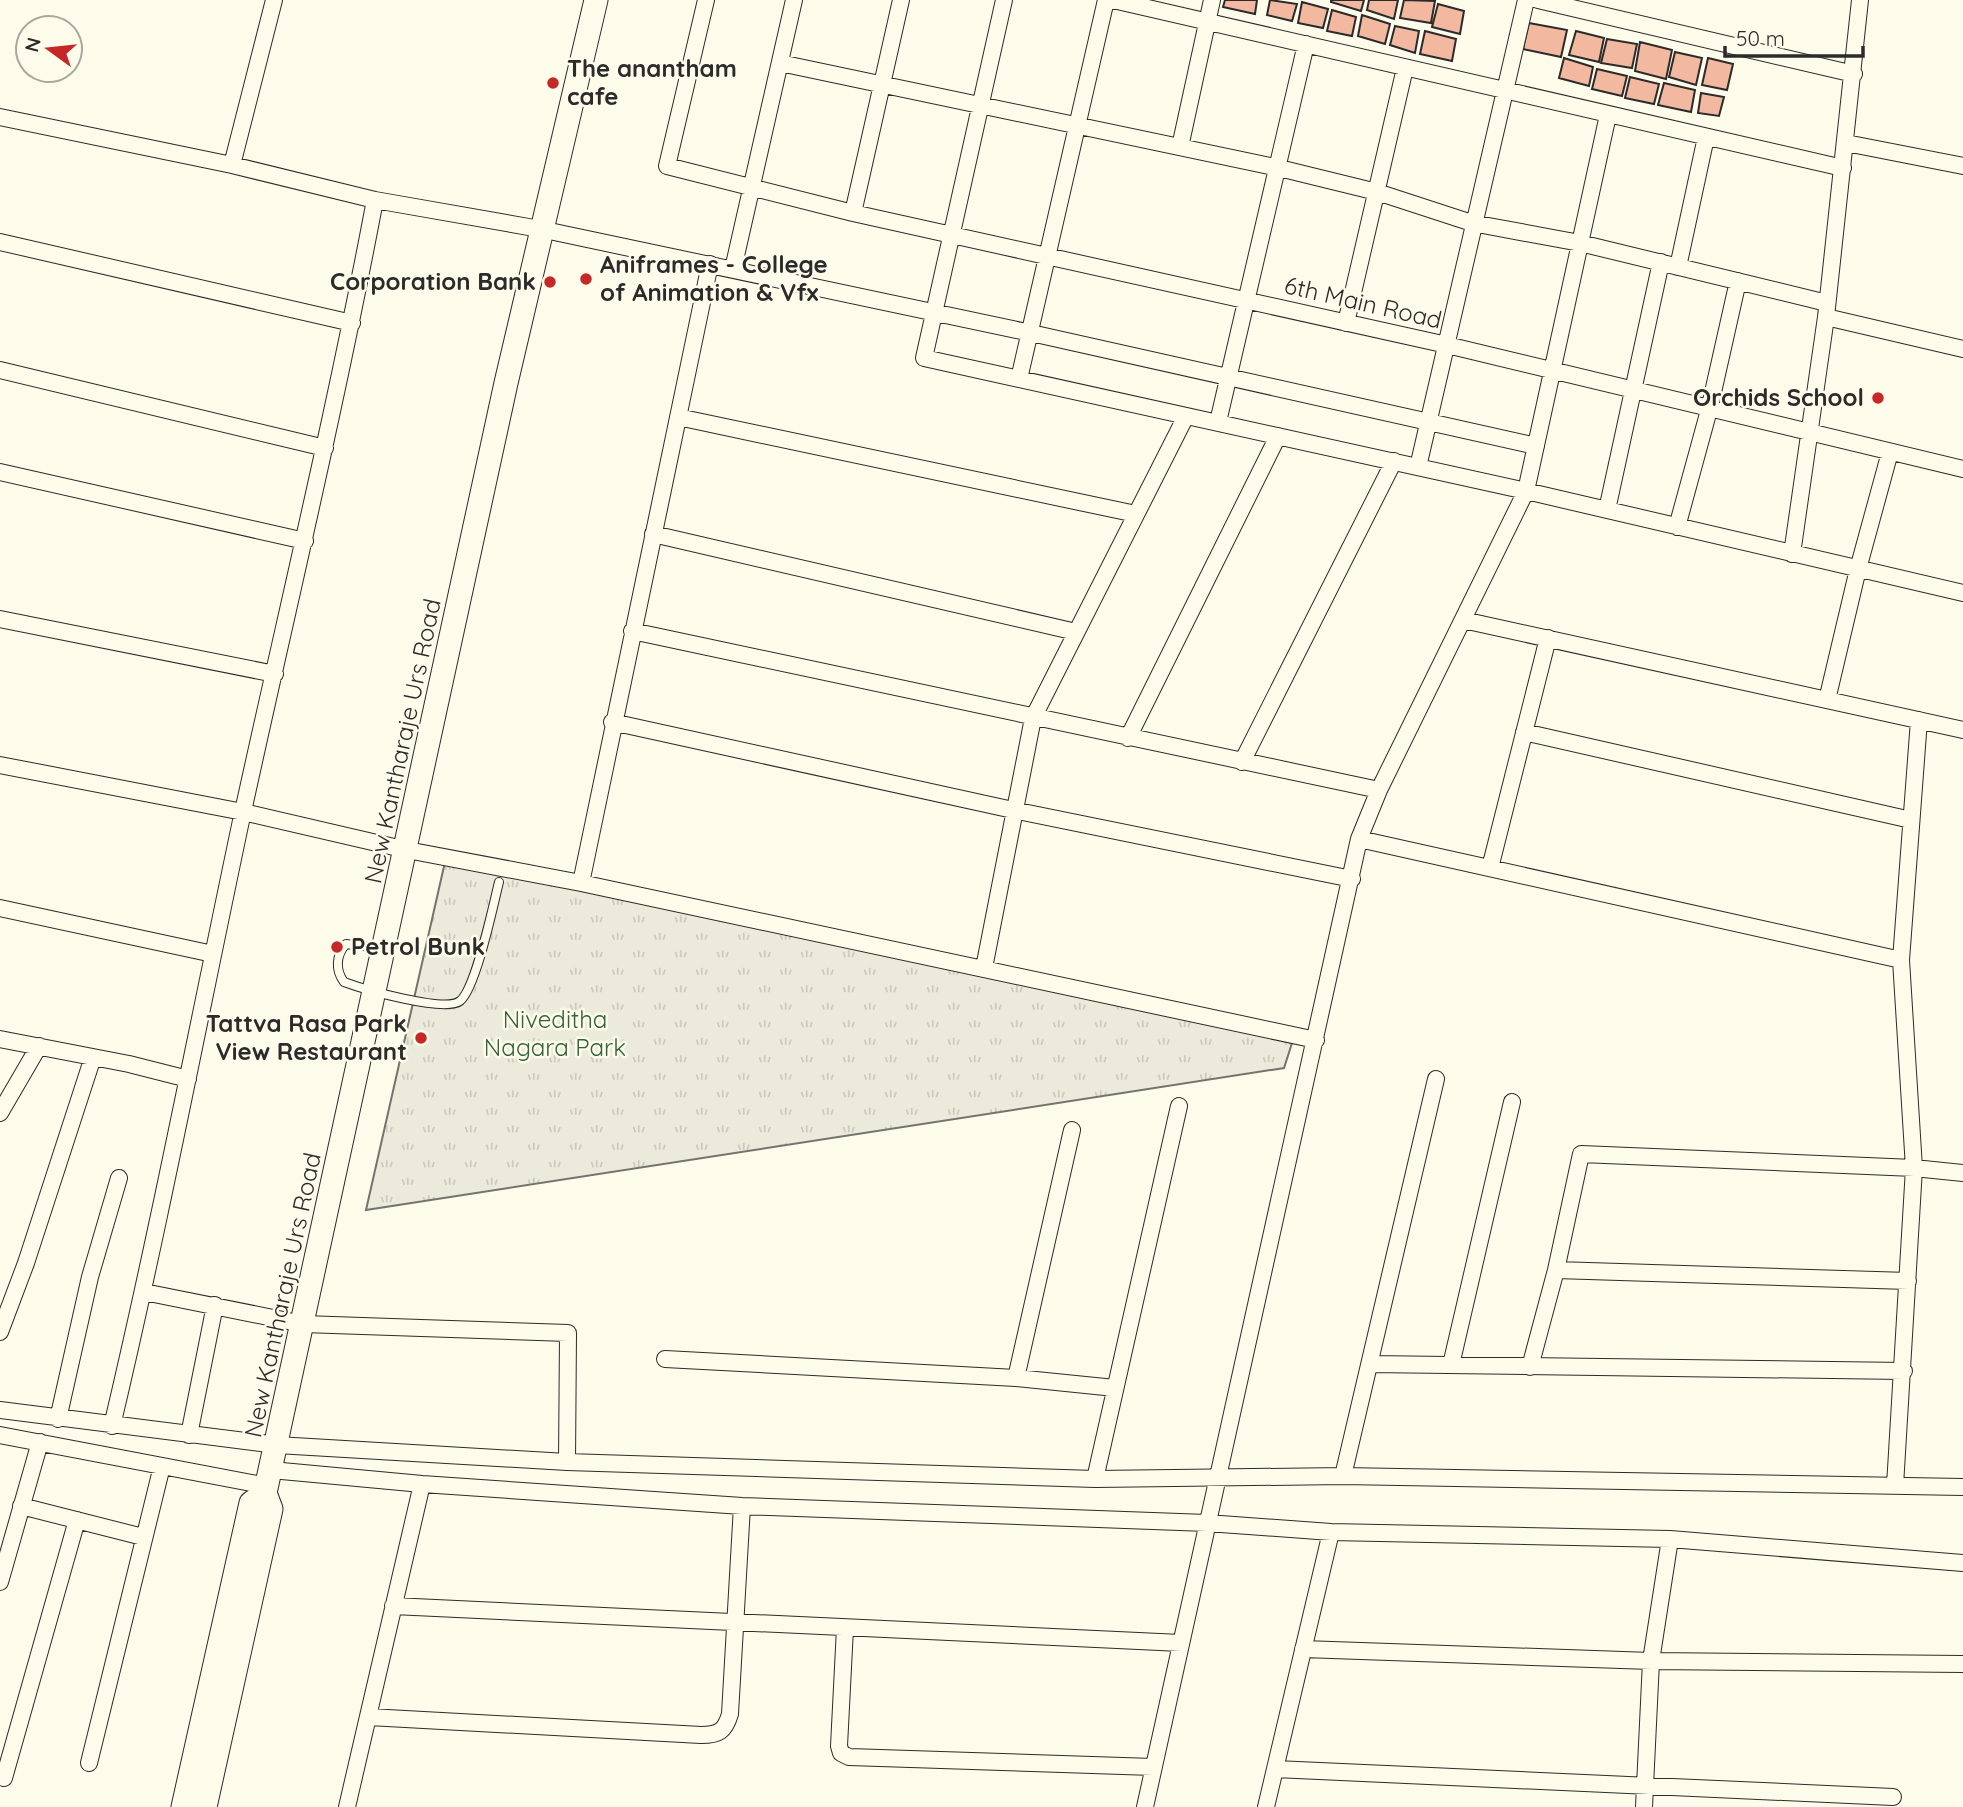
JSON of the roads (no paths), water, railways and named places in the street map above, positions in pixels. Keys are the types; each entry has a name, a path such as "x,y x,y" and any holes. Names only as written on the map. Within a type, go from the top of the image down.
{"main road":[{"name":"New Kantharaje Urs Road","path":"205,1807 271,1509 268,1483 540,229 596,0"},
{"name":"New Kantharaje Urs Road","path":"183,1807 251,1503 268,1483"}],"street":[{"path":"232,166 274,0"},
{"name":"6th Main Road","path":"706,0 667,166 853,213 1447,345 1963,469"},
{"path":"733,269 794,0"},
{"path":"853,213 901,0"},
{"path":"1004,0 924,358 1527,491 1963,593"},
{"path":"1019,379 1106,0"},
{"path":"1113,0 1843,168"},
{"path":"1180,147 1212,0"},
{"path":"1418,467 1472,223 1526,0"},
{"path":"1538,0 1854,74"},
{"path":"1792,554 1827,310 1860,0"},
{"path":"1218,422 1306,44"},
{"path":"780,63 1279,168 1377,192 1472,223 1580,243 1738,281 1963,349"},
{"path":"1346,323 1405,68"},
{"path":"1145,1807 1359,839 1380,790 1527,491 1608,115"},
{"path":"0,117 232,166 375,200 540,229 710,264 1536,446"},
{"path":"1678,267 1706,137"},
{"path":"1846,143 1963,166"},
{"path":"112,1426 144,1292 243,812 326,448 375,200"},
{"path":"0,242 352,323"},
{"path":"1607,510 1661,262"},
{"path":"581,883 612,722 710,264"},
{"path":"1677,527 1709,410 1738,281"},
{"path":"0,370 326,448"},
{"path":"678,416 1136,514"},
{"path":"984,968 1033,718 1186,416"},
{"path":"1128,738 1278,436"},
{"path":"1827,700 1858,569 1890,452"},
{"path":"1242,762 1394,461"},
{"path":"0,472 305,541"},
{"path":"653,534 1076,632"},
{"path":"0,619 275,674"},
{"path":"1463,620 1963,730"},
{"path":"632,631 1380,790"},
{"path":"1490,868 1548,638"},
{"path":"1895,1486 1914,1168 1901,960 1919,720"},
{"path":"612,722 1013,810 1352,879"},
{"path":"1524,732 1911,820"},
{"path":"0,765 243,812 1315,1040"},
{"path":"1359,839 1901,960"},
{"path":"0,908 213,954"},
{"path":"3,1038 188,1079"},
{"path":"0,1113 39,1046"},
{"path":"0,1332 26,1263 93,1057"},
{"path":"1343,1476 1436,1079"},
{"path":"1451,1365 1512,1102"},
{"path":"1095,1479 1180,1106"},
{"path":"1016,1378 1072,1130"},
{"path":"1530,1367 1556,1270 1581,1154 1963,1172"},
{"path":"58,1419 90,1277 119,1178"},
{"path":"1556,1270 1908,1281"},
{"path":"144,1292 303,1324 568,1333 567,1461"},
{"path":"189,1434 215,1305"},
{"path":"665,1359 1016,1378 1115,1388"},
{"path":"1370,1364 1903,1371"},
{"path":"0,1410 277,1445 567,1461 1095,1479 1343,1476 1963,1487"},
{"path":"0,1435 268,1483 422,1484 742,1506 1207,1523 1331,1532 1670,1539 1963,1563"},
{"path":"0,1582 40,1442"},
{"path":"89,1763 162,1465"},
{"path":"347,1807 422,1484"},
{"path":"21,1506 144,1537"},
{"path":"369,1717 715,1735 723,1731 730,1714 742,1506"},
{"path":"4,1778 78,1520"},
{"path":"1266,1807 1331,1532"},
{"path":"1644,1807 1651,1661 1670,1539"},
{"path":"393,1606 1181,1643"},
{"path":"845,1628 839,1746 841,1753 849,1757 1153,1767"},
{"path":"1303,1648 1651,1661 1963,1664"},
{"path":"1275,1769 1644,1788 1893,1797"}],"lane":[{"path":"384,949 346,944 338,961 338,974 344,982 375,991 453,1005 463,999 474,977 499,882"}],"place":[{"name":"The anantham cafe","path":"553,83"},
{"name":"Aniframes - College of Animation & Vfx","path":"586,279"},
{"name":"Corporation Bank","path":"550,282"},
{"name":"Orchids School","path":"1878,398"},
{"name":"Petrol Bunk","path":"337,947"},
{"name":"Tattva Rasa Park View Restaurant","path":"421,1038"}],"park label":[{"name":"Niveditha Nagara Park","path":"555,1034"}]}
